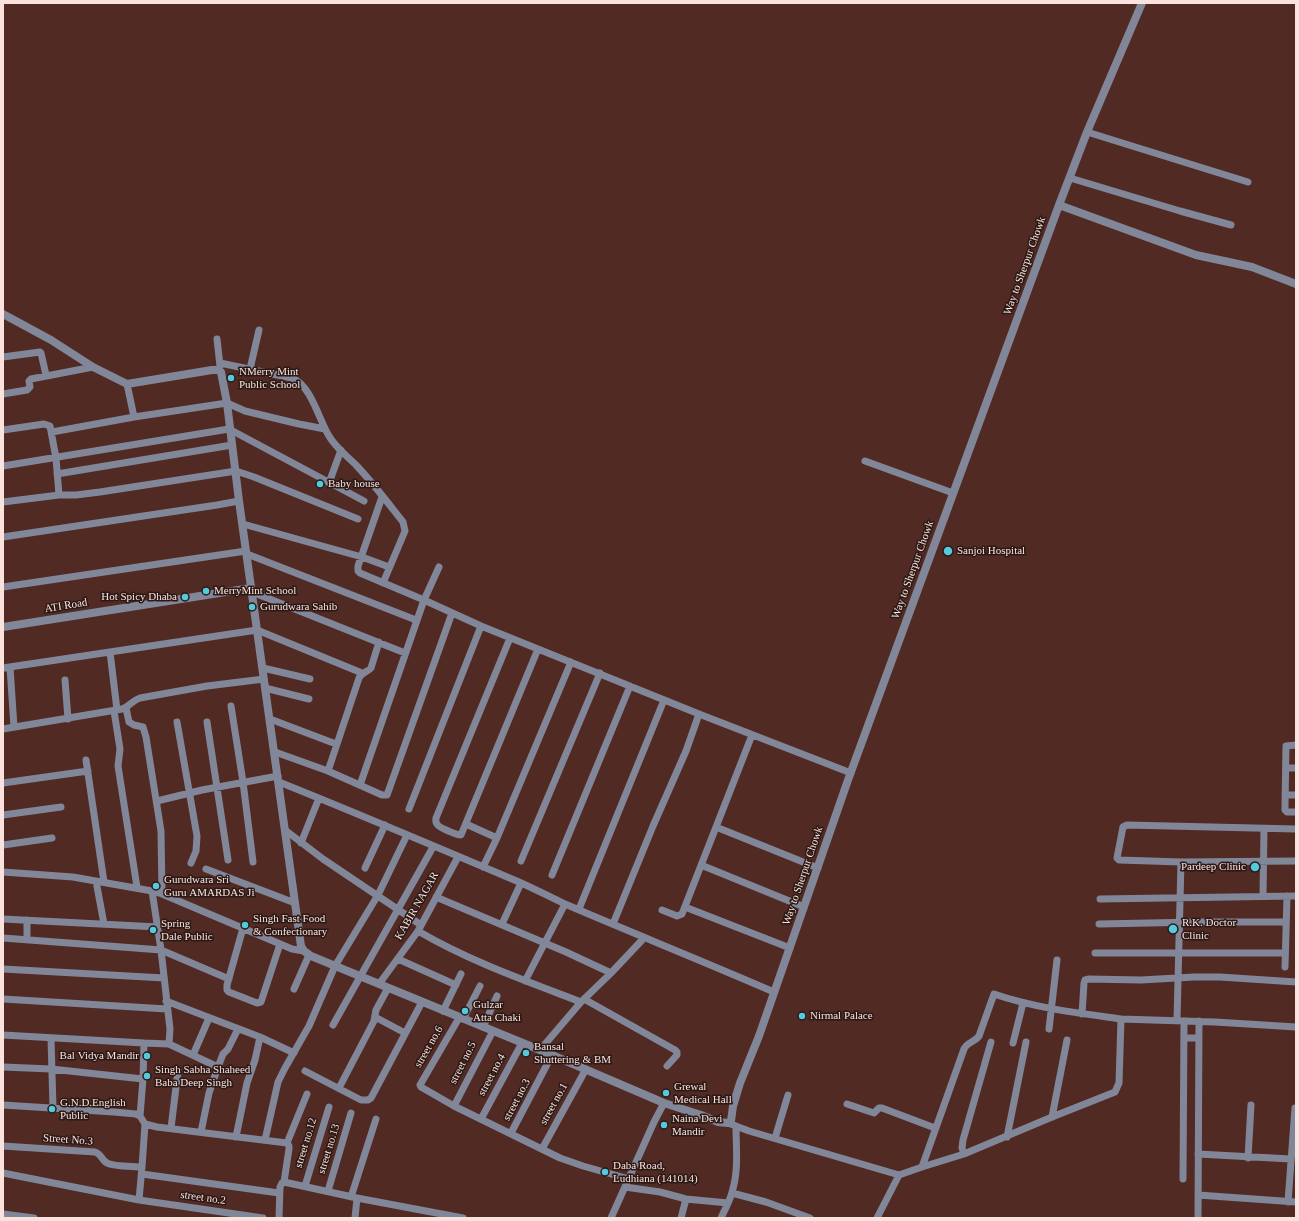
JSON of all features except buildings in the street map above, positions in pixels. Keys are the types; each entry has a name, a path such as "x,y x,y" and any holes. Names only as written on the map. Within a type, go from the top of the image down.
{"street":[{"name":"Way to Sherpur Chowk","path":"732,1125 731,1121 733,1106 740,1083 759,1036 851,773 953,493 1087,132 1142,3"},
{"path":"1087,132 1248,182"},
{"path":"1070,178 1231,225"},
{"path":"1059,206 1196,255 1252,267 1296,284"},
{"path":"5,317 51,340 93,367 128,384 212,370 218,370 221,372"},
{"path":"250,369 259,330"},
{"path":"217,339 301,946 306,953"},
{"path":"3,358 40,352 46,375"},
{"path":"220,363 292,378 298,381 316,407 325,429 332,441 356,466 403,522 405,531 383,583"},
{"path":"3,394 27,390 30,387 30,380 46,375 93,367"},
{"path":"128,384 134,417"},
{"path":"52,432 134,417 227,403 253,413 325,429"},
{"path":"3,430 48,424 50,426 56,458 59,495"},
{"path":"3,466 229,429 364,501"},
{"path":"57,474 232,445"},
{"path":"329,482 341,450"},
{"path":"865,461 953,493"},
{"path":"3,502 59,495 76,495 100,492 236,471 358,519"},
{"path":"382,497 358,566 358,571 360,573 510,638 851,773"},
{"path":"3,537 209,506 239,500"},
{"path":"243,524 390,567"},
{"path":"3,587 246,552 416,620"},
{"path":"360,785 416,620 439,567"},
{"path":"251,590 405,653"},
{"name":"ATI Road","path":"3,627 251,590"},
{"path":"275,752 328,771 384,796 388,793 452,613"},
{"path":"409,809 481,626"},
{"path":"14,727 6,668 110,652 257,630 362,674"},
{"path":"510,638 436,821 438,825 459,836 461,835 466,824 538,649"},
{"path":"328,771 359,678 371,668 379,642"},
{"path":"110,652 115,711 120,745 118,766 137,887"},
{"path":"483,867 497,838 571,662"},
{"path":"263,668 310,679"},
{"path":"521,861 600,673"},
{"path":"3,729 115,711 126,708 131,702 140,698 207,686 264,679"},
{"path":"65,680 68,719"},
{"path":"552,875 630,686"},
{"path":"265,688 309,699"},
{"path":"579,909 664,700"},
{"path":"231,706 253,862"},
{"path":"126,708 129,722 143,727 145,730 161,831 162,894"},
{"path":"613,924 653,826 686,751 699,714"},
{"path":"270,719 336,744"},
{"path":"177,722 198,841 191,863"},
{"path":"207,722 228,860"},
{"path":"662,910 677,916 682,914 752,734"},
{"path":"1296,745 1286,746 1285,795 1286,811 1289,813 1296,812"},
{"path":"86,760 104,882"},
{"path":"1286,768 1296,768"},
{"path":"3,783 88,771"},
{"path":"157,801 242,782 278,779 433,847 521,883 565,904 644,938 696,958 774,992"},
{"path":"1285,795 1296,795"},
{"path":"301,843 319,798"},
{"path":"3,814 61,807"},
{"path":"466,824 497,838"},
{"path":"1296,829 1127,825 1123,827 1117,858 1118,860 1181,862 1296,861"},
{"path":"365,868 385,826"},
{"path":"716,827 818,868"},
{"path":"1263,896 1264,829"},
{"path":"285,830 301,843 399,910 420,928 454,951 525,981 582,1001 675,1050 677,1055 667,1066"},
{"path":"265,1140 278,1082 309,1026 335,966 378,895 407,835"},
{"path":"3,845 52,838"},
{"path":"333,1025 399,910 433,847"},
{"name":"KABIR NAGAR","path":"379,984 420,928 458,857"},
{"path":"1181,862 1178,978 1181,1021 1184,1038 1183,1179"},
{"path":"701,865 804,907"},
{"path":"206,868 295,903"},
{"path":"3,872 53,875 104,882 137,887 162,894 292,949 306,953 443,1011 522,1042 664,1103 718,1122 899,1175 922,1166 964,1154 1115,1092 1119,1083 1121,1019"},
{"path":"96,881 104,924"},
{"path":"502,924 521,883"},
{"path":"152,891 161,950 170,1030 169,1044"},
{"path":"1285,967 1287,896"},
{"path":"1100,899 1296,896"},
{"path":"436,897 502,924 611,973"},
{"path":"525,981 565,904"},
{"path":"685,907 790,948"},
{"path":"3,919 158,927"},
{"path":"27,920 27,939"},
{"path":"1099,924 1286,922"},
{"path":"243,928 227,988 229,992 257,1003 261,1002 280,944"},
{"path":"3,938 161,950 229,979"},
{"path":"540,1050 582,1001 644,938"},
{"path":"294,989 306,953"},
{"path":"1095,953 1285,953"},
{"path":"398,959 456,985"},
{"path":"1049,1029 1057,960"},
{"path":"3,969 164,978"},
{"path":"443,1011 461,974"},
{"path":"1082,1014 1084,983 1086,979 1141,980 1220,977 1296,982"},
{"path":"461,1018 480,986"},
{"path":"339,1088 373,1023 377,1006 388,988"},
{"path":"922,1166 964,1049 967,1044 979,1036 994,994 1022,1003 1082,1014 1121,1019 1199,1021 1296,1027"},
{"path":"483,1027 497,996"},
{"path":"3,1000 167,1005 209,1018 260,1037 294,1053"},
{"path":"305,1071 361,1100 365,1101 371,1098 422,1002"},
{"path":"1013,1043 1022,1003"},
{"path":"375,1017 405,1033"},
{"path":"193,1055 209,1018"},
{"name":"street no.6","path":"454,1106 422,1088 420,1085 461,1018"},
{"path":"1198,1218 1199,1021"},
{"path":"201,1132 208,1093 223,1054 228,1049 238,1029"},
{"name":"street no.5","path":"454,1106 492,1031"},
{"path":"3,1035 169,1044 218,1067"},
{"path":"236,1137 247,1083 255,1060 260,1037"},
{"path":"50,1038 53,1108"},
{"path":"1184,1038 1199,1038"},
{"path":"1052,1117 1067,1040"},
{"name":"street no.4","path":"481,1119 522,1042"},
{"path":"964,1154 962,1148 963,1140 991,1042"},
{"path":"1007,1137 1026,1042"},
{"path":"139,1200 145,1124 140,1116 144,1043"},
{"name":"street no.3","path":"511,1133 552,1055"},
{"path":"3,1067 51,1069 143,1078"},
{"name":"street no.1","path":"542,1150 586,1069"},
{"path":"171,1128 178,1071"},
{"path":"279,1218 279,1193 281,1185 284,1182 289,1146 287,1143 307,1094"},
{"path":"775,1138 788,1095"},
{"path":"611,1218 664,1103"},
{"path":"847,1104 874,1113 879,1108 882,1108 935,1128"},
{"path":"3,1105 114,1112 140,1116"},
{"path":"1248,1158 1251,1105"},
{"path":"454,1106 511,1133 542,1150 583,1166 629,1179"},
{"name":"street no.12","path":"305,1186 329,1107"},
{"path":"1288,1202 1295,1108"},
{"name":"street no.13","path":"328,1191 351,1113"},
{"path":"355,1218 354,1197 376,1119"},
{"path":"145,1124 157,1127 287,1143"},
{"path":"721,1218 732,1192 737,1166 732,1125"},
{"name":"Street No.3","path":"3,1146 95,1152 101,1155 104,1161 112,1165 279,1193"},
{"path":"1198,1154 1248,1158 1291,1159"},
{"name":"street no.2","path":"3,1173 139,1200 262,1218"},
{"path":"877,1218 899,1175"},
{"path":"284,1182 462,1218"},
{"path":"625,1187 660,1192 686,1199 728,1203"},
{"path":"732,1192 773,1204 810,1218"},
{"path":"1198,1196 1296,1202"},
{"path":"681,1218 686,1199"},
{"path":"3,1214 34,1218"}],"place":[{"name":"NMerry Mint Public School","path":"231,378"},
{"name":"Baby house","path":"320,484"},
{"name":"Sanjoi Hospital","path":"948,551"},
{"name":"MerryMint School","path":"206,591"},
{"name":"Hot Spicy Dhaba","path":"185,597"},
{"name":"Gurudwara Sahib","path":"252,607"},
{"name":"Pardeep Clinic","path":"1255,867"},
{"name":"Gurudwara Sri Guru AMARDAS Ji","path":"156,886"},
{"name":"Singh Fast Food & Confectionary","path":"245,925"},
{"name":"R.K. Doctor Clinic","path":"1173,929"},
{"name":"Spring Dale Public","path":"153,930"},
{"name":"Gulzar Atta Chaki","path":"465,1011"},
{"name":"Nirmal Palace","path":"802,1016"},
{"name":"Bansal Shuttering & BM","path":"526,1053"},
{"name":"Bal Vidya Mandir","path":"147,1056"},
{"name":"Singh Sabha Shaheed Baba Deep Singh","path":"147,1076"},
{"name":"Grewal Medical Hall","path":"666,1093"},
{"name":"G.N.D.English Public","path":"52,1109"},
{"name":"Naina Devi Mandir","path":"664,1125"},
{"name":"Daba Road, Ludhiana (141014)","path":"605,1172"}]}
